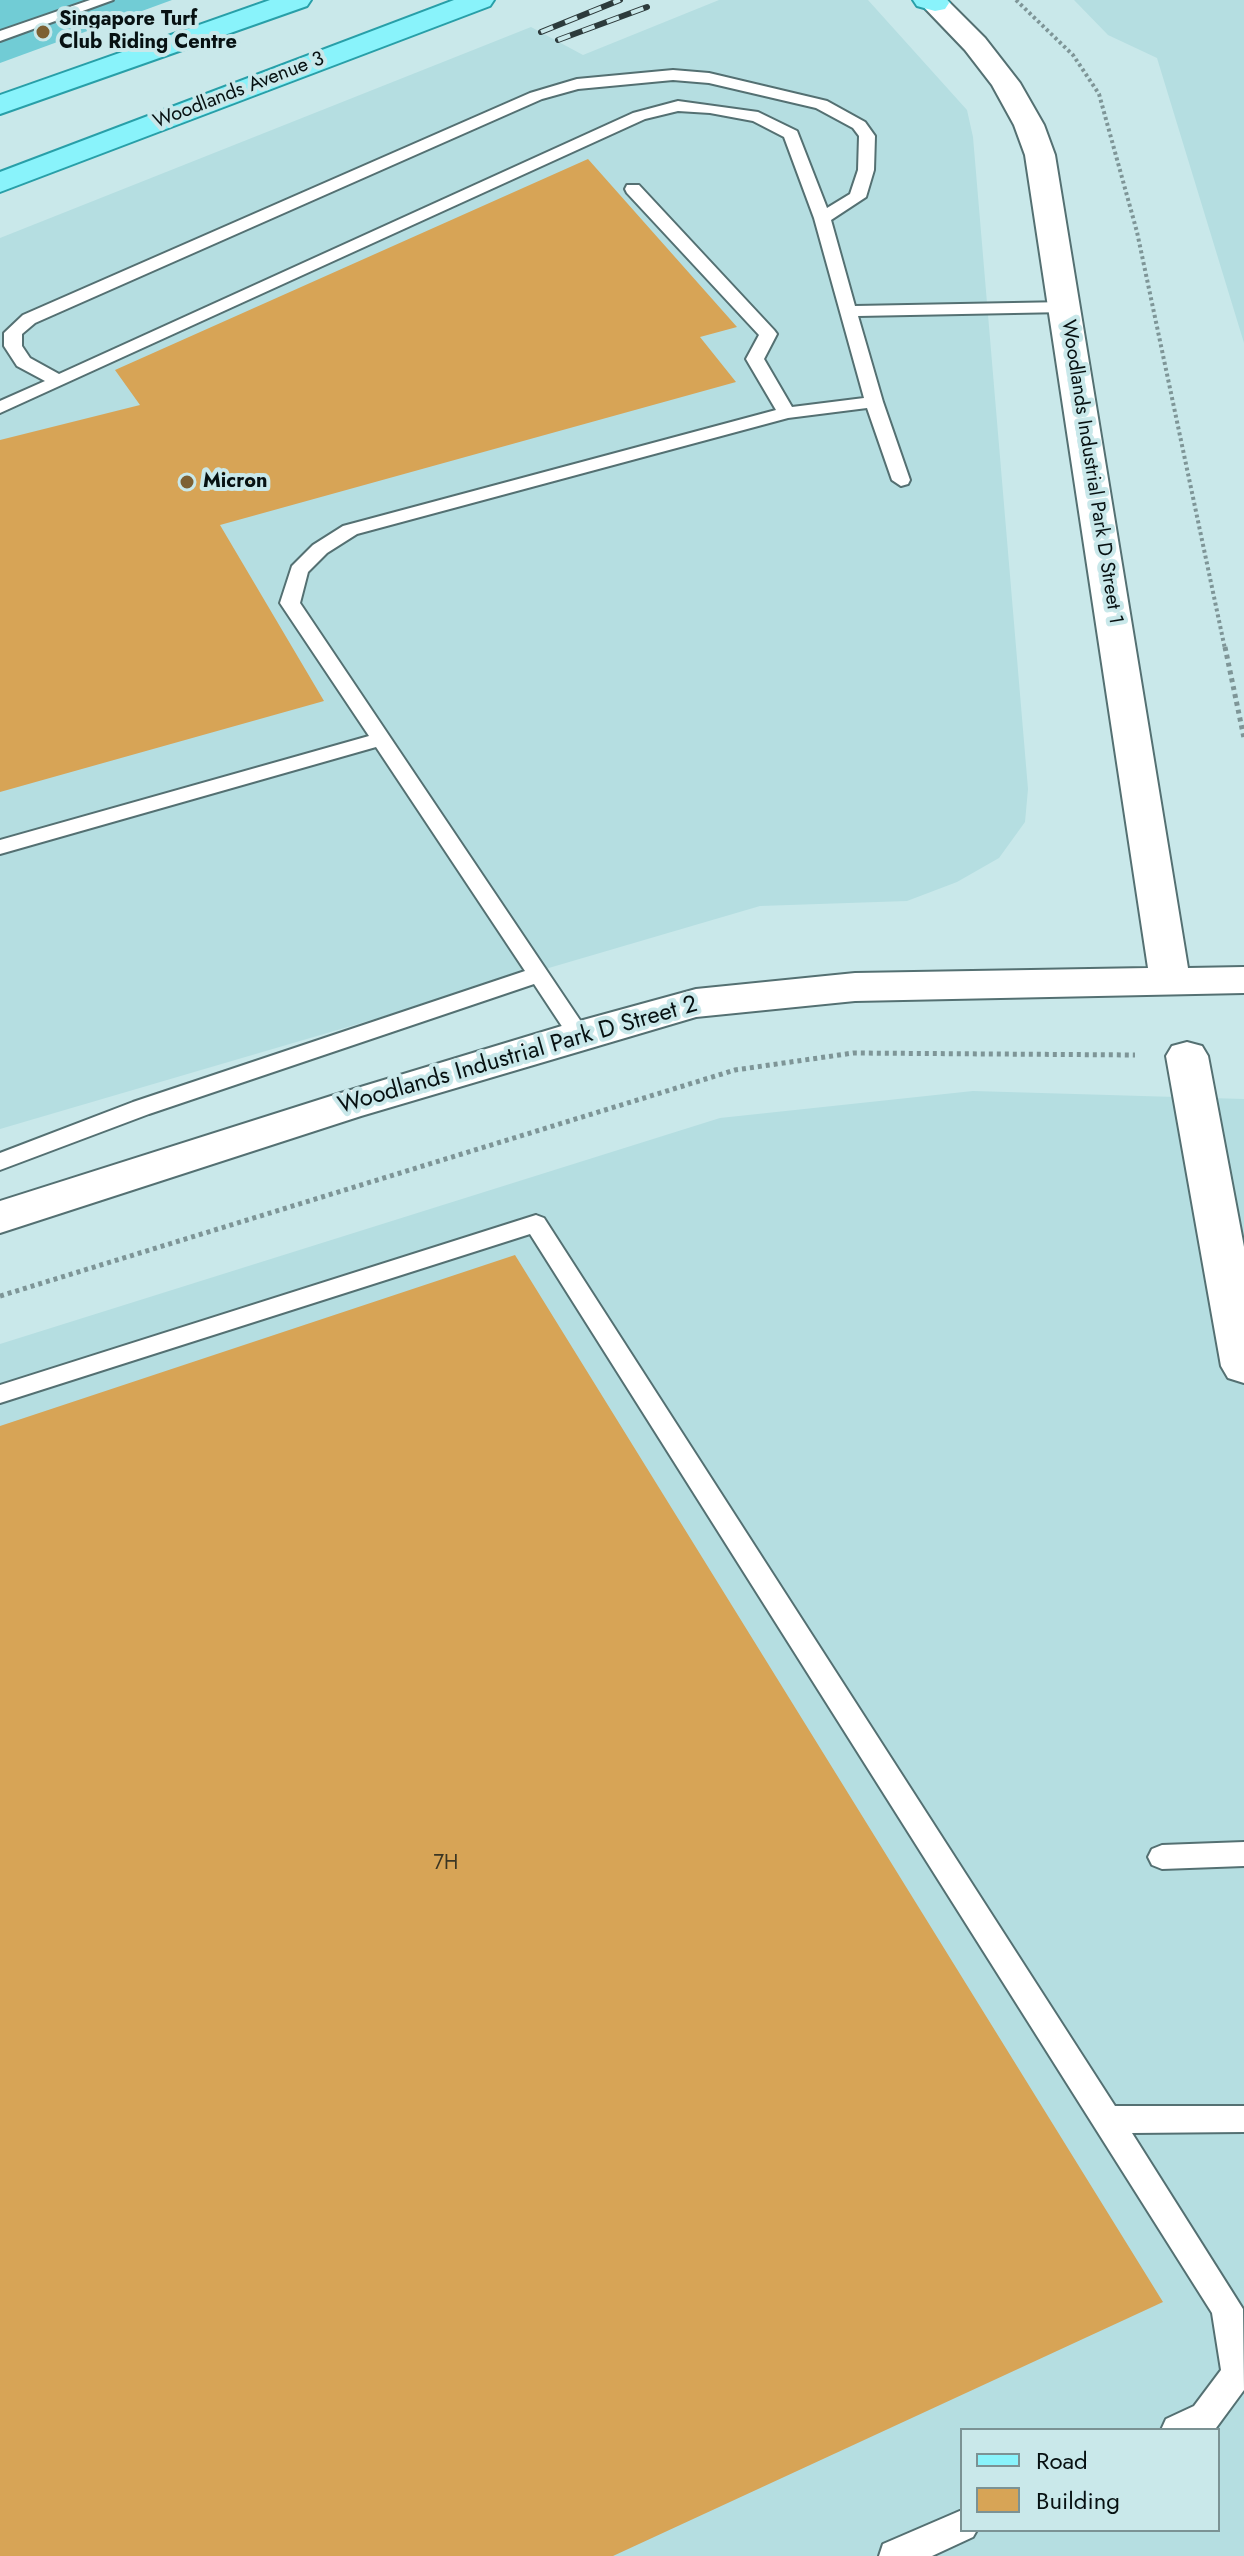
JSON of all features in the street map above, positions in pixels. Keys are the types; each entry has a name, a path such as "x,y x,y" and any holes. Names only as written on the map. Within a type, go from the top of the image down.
{"main road":[{"path":"0,105 297,0"},
{"name":"Woodlands Avenue 3","path":"0,183 480,0"}],"street":[{"name":"Woodlands Industrial Park D Street 1","path":"932,1 975,44 1005,83 1029,125 1040,155 1170,979"},
{"name":"Woodlands Industrial Park D Street 2","path":"0,1217 579,1035 696,1003 855,987 1244,980"},
{"path":"1187,1056 1244,1366"}],"lane":[{"path":"0,36 105,0"},
{"path":"58,381 23,362 13,346 13,333 29,319 536,96 577,84 673,75 709,78 821,104 859,125 867,136 866,170 858,197 822,218"},
{"path":"0,408 615,126 678,106 710,108 758,117 791,134 822,218 874,402 901,480"},
{"path":"633,189 768,334 755,359 787,413"},
{"path":"849,311 1066,307"},
{"path":"579,1035 290,603 299,570 320,549 350,530 787,413 874,402"},
{"path":"0,847 381,739"},
{"path":"0,1162 141,1108 538,975"},
{"path":"0,1394 536,1224 1227,2309 1237,2374 1205,2417 1181,2428"},
{"path":"1162,1857 1244,1854"},
{"path":"1107,2120 1244,2119"},
{"path":"895,2556 960,2527"}],"path":[{"path":"1016,0 1073,55 1099,94 1137,232 1244,738"},
{"path":"0,1296 735,1070 853,1053 1187,1056"}],"shaded area":[{"name":"Singapore Turf Club Riding Centre","path":"0,0 172,0 0,63"},
{"path":"719,0 868,0 967,110 973,137 1028,789 1025,822 999,858 957,882 907,901 760,906 0,1129 0,238 531,27 583,55"},
{"path":"1074,0 1244,0 1244,343 1157,58 1108,35"},
{"path":"973,1091 1244,1099 1244,2556 0,2556 0,1344 720,1118"}],"building":[{"name":"Micron","path":"588,159 737,327 700,337 736,382 220,525 324,701 0,792 0,440 140,405 115,370"},
{"path":"515,1255 1163,2302 613,2556 0,2556 0,1426"}],"railway":[{"path":"541,32 620,0"},
{"path":"558,40 647,7"}],"place":[{"name":"Singapore Turf Club Riding Centre","path":"43,32"},
{"name":"Micron","path":"187,482"}]}
